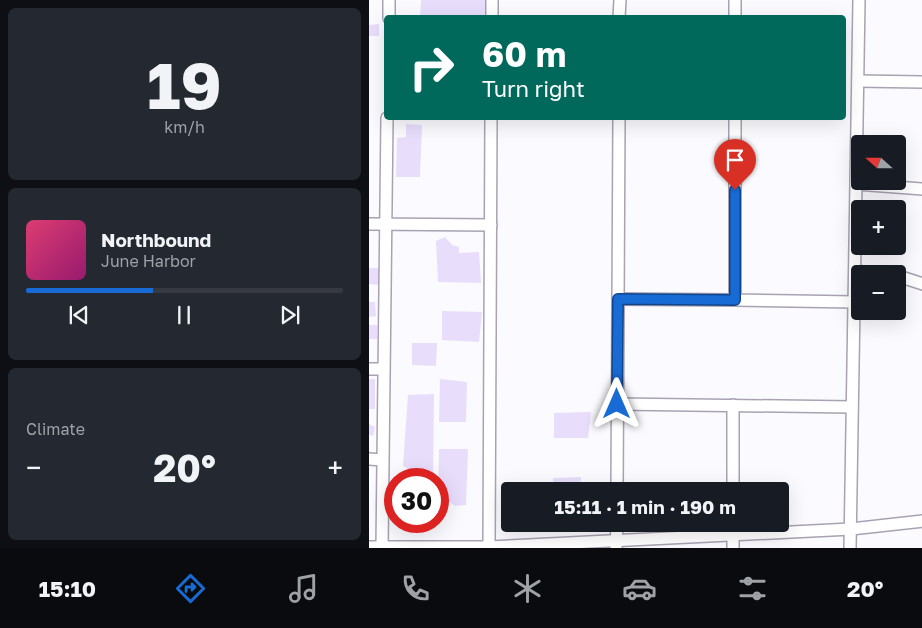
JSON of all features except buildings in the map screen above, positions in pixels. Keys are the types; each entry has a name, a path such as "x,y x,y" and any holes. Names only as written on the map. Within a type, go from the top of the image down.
{"street":[{"path":"389,0 389,15"},
{"path":"492,0 492,15"},
{"path":"619,0 619,15"},
{"path":"735,0 735,15"},
{"path":"857,135 859,0"},
{"path":"858,81 922,82"},
{"path":"382,547 387,120"},
{"path":"489,547 491,120"},
{"path":"617,482 619,120"},
{"path":"735,120 735,300"},
{"path":"907,188 922,189"},
{"path":"855,265 856,190"},
{"path":"369,224 491,225"},
{"path":"906,279 922,284"},
{"path":"618,299 851,302"},
{"path":"850,548 854,320"},
{"path":"369,369 383,369"},
{"path":"617,404 853,407"},
{"path":"733,405 733,482"},
{"path":"369,460 382,460"},
{"path":"789,529 851,529 922,521"},
{"path":"369,546 489,547 617,544 710,532"},
{"path":"733,532 733,548"}],"route":[{"path":"617,404 618,299 735,300 735,190"}]}
